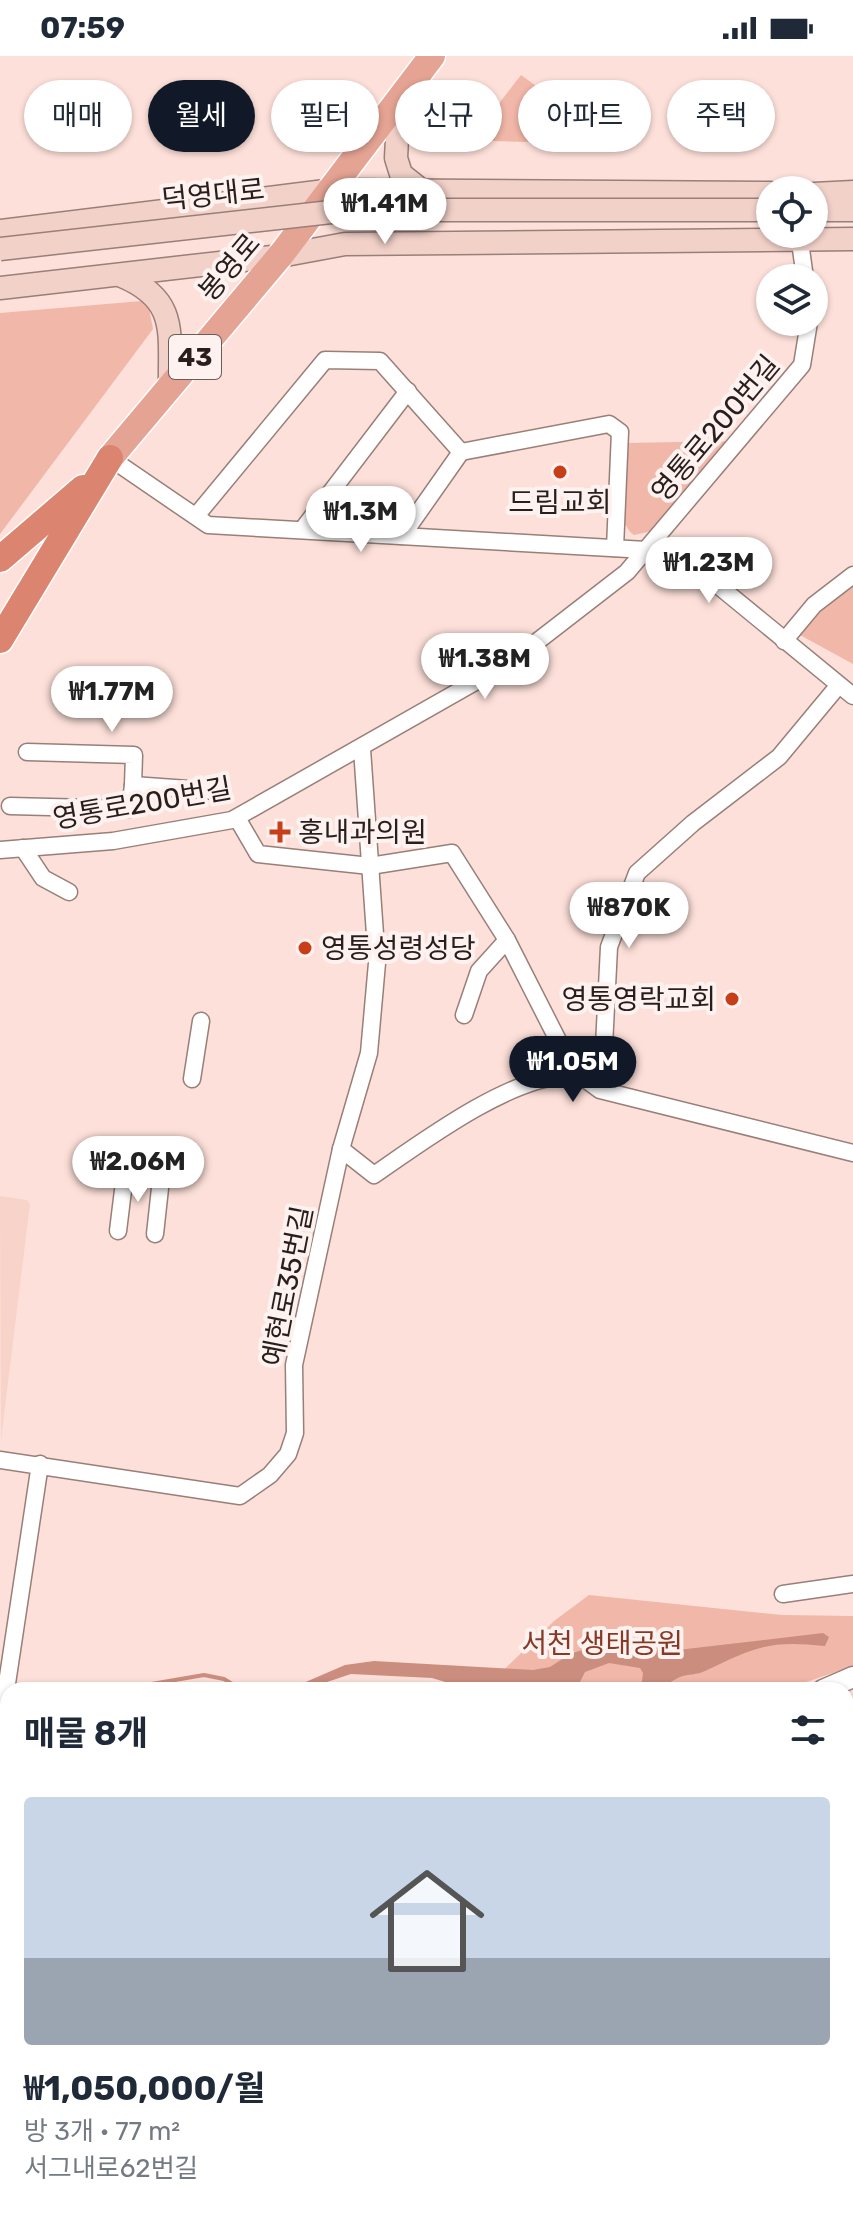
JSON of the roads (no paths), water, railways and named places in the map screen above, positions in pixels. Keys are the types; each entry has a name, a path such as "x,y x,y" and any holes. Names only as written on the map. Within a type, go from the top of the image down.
{"highway":[{"path":"0,559 106,466"},
{"name":"봉영로","path":"0,640 106,466"}],"main road":[{"name":"봉영로","path":"414,80 432,56"},
{"name":"봉영로","path":"106,466 333,190 395,105"},
{"path":"396,152 401,174 421,190"},
{"path":"0,231 333,190 756,193"},
{"path":"828,202 852,217"},
{"name":"덕영대로","path":"0,249 349,210 756,210"},
{"path":"828,213 852,217"},
{"path":"828,226 852,217"},
{"name":"덕영대로","path":"0,262 137,243 358,223 756,224"},
{"path":"0,288 280,256 345,244 756,234"},
{"path":"121,275 147,286 166,312 170,387"}],"street":[{"name":"영통로200번길","path":"0,850 113,841 237,818 512,661 627,572 802,365 807,336"},
{"path":"196,516 325,360 380,361 461,452"},
{"path":"302,530 408,391"},
{"path":"402,536 461,452 609,424 620,432 615,548"},
{"path":"106,466 208,525 646,550 709,578 853,696"},
{"path":"784,641 814,605 853,575"},
{"path":"341,1149 374,1175 430,1137 529,1081 576,1071 604,1046 609,947 637,873 693,823 779,757 838,686"},
{"name":"예현로35번길","path":"0,1460 240,1496 270,1475 288,1454 295,1433 294,1365 341,1149 369,1053 377,963 362,749"},
{"path":"10,806 130,809 134,755 27,752"},
{"path":"133,785 216,791"},
{"path":"237,818 258,854 370,866 452,853 507,940 576,1071 600,1090 853,1153"},
{"path":"23,848 43,878 69,892"},
{"path":"464,1015 479,971 507,940"},
{"path":"192,1079 201,1021"},
{"path":"118,1231 125,1174"},
{"path":"155,1234 161,1179"},
{"path":"7,1682 40,1464"},
{"path":"783,1594 853,1584"}],"waterway":[{"path":"163,1682 204,1675 229,1682"}],"place":[{"name":"드림교회","path":"560,472"},
{"name":"홍내과의원","path":"280,832"},
{"name":"영통성령성당","path":"305,948"},
{"name":"영통영락교회","path":"732,999"}],"park label":[{"name":"서천 생태공원","path":"602,1643"}]}
